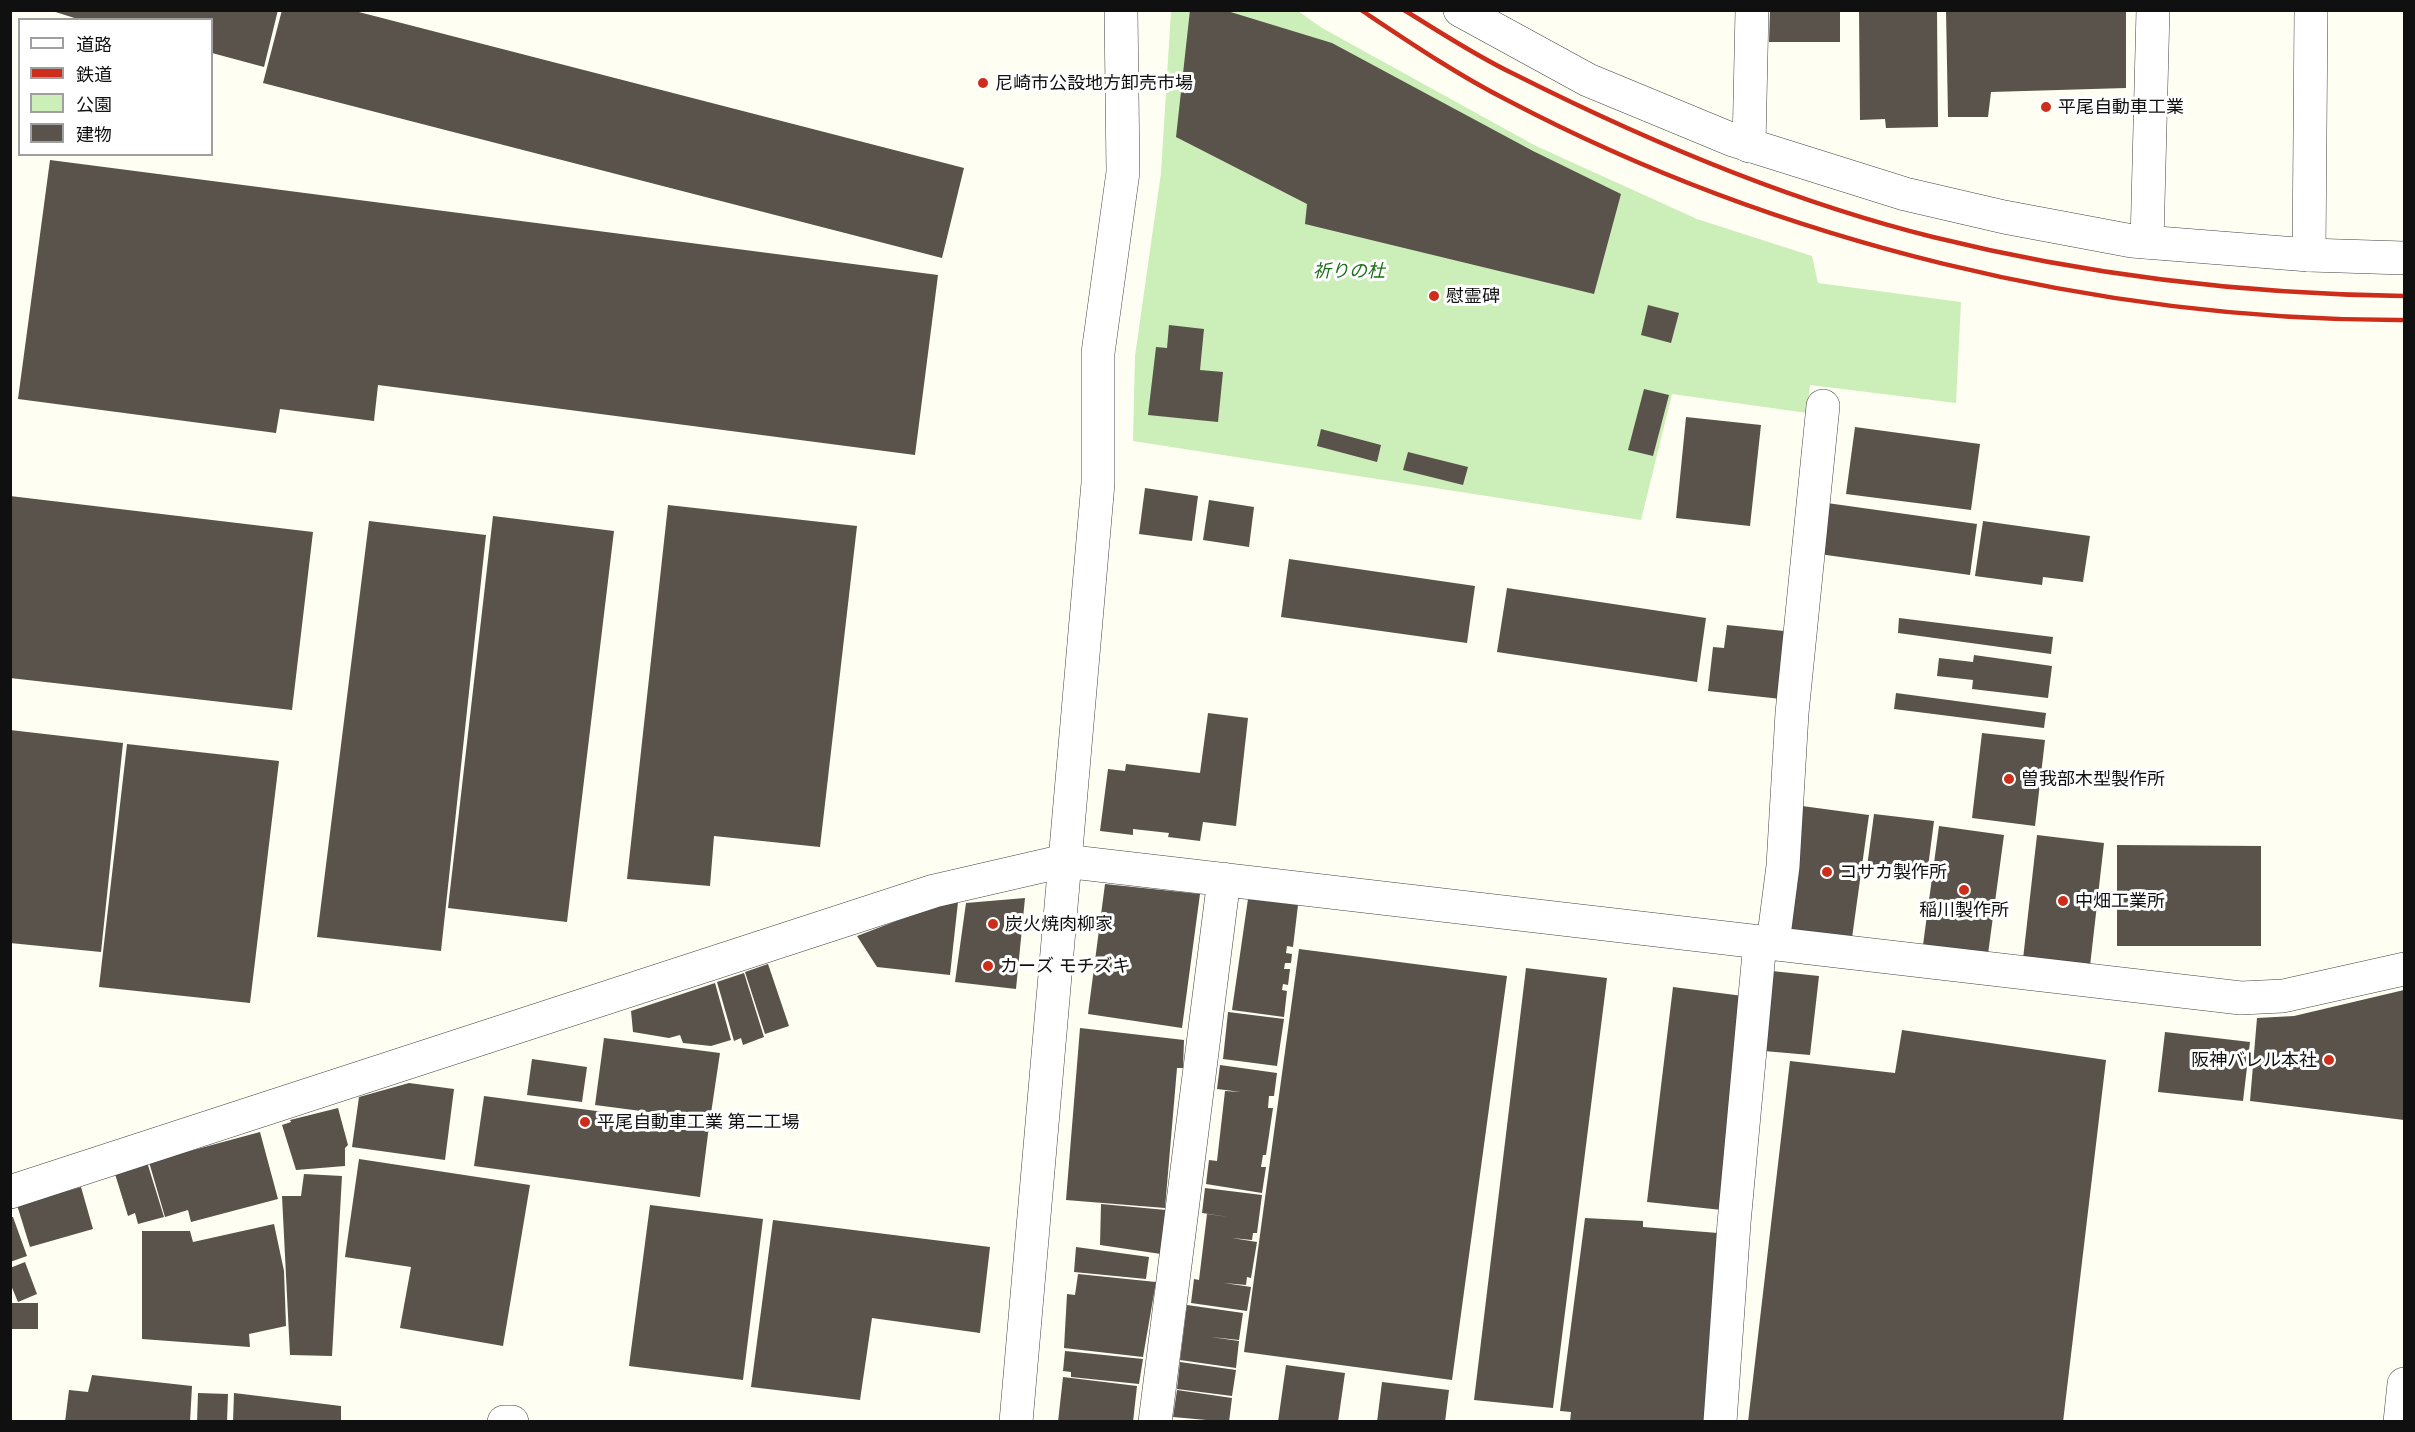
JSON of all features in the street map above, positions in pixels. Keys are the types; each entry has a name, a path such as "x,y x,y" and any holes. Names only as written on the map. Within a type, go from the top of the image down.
{"street":[{"path":"1016,1422 1098,483 1098,353 1123,172 1121,10"},
{"path":"1460,10 1588,80 1749,146 1905,194 2004,217 2147,242 2309,255 2404,258"},
{"path":"1749,146 1752,10"},
{"path":"2147,242 2153,10"},
{"path":"2309,255 2312,10"},
{"path":"1720,1422 1734,1223 1766,942 1783,866 1792,713 1823,406"},
{"path":"10,1192 934,891 1064,861 2241,998 2283,996 2404,969"},
{"path":"1155,1422 1224,879"},
{"path":"2400,1422 2404,1384"},
{"path":"504,1422 512,1422"}],"green space":[{"name":"祈りの杜","path":"1171,11 1298,11 1322,28 1536,146 1697,219 1812,256 1818,283 1961,302 1956,403 1810,385 1807,413 1672,394 1641,520 1133,441 1135,356 1161,173"}],"building":[{"path":"49,10 278,10 264,67 213,53 213,18 75,18"},
{"path":"282,10 351,10 964,168 942,258 263,83"},
{"path":"1190,10 1224,10 1332,43 1533,151 1621,194 1594,294 1305,224 1307,204 1176,137"},
{"path":"1770,10 1840,10 1840,42 1769,42"},
{"path":"1859,10 1937,10 1938,127 1886,128 1885,119 1860,120"},
{"path":"1946,10 2126,10 2126,88 1991,92 1988,117 1948,117"},
{"path":"50,160 938,275 915,455 378,385 374,421 280,409 276,433 18,399"},
{"path":"1648,305 1679,313 1671,343 1641,335"},
{"path":"1169,325 1204,329 1200,370 1223,372 1218,422 1148,415 1156,347 1167,348"},
{"path":"1644,389 1669,395 1653,456 1628,450"},
{"path":"1686,417 1761,425 1750,526 1676,518"},
{"path":"1855,427 1980,444 1971,510 1846,494"},
{"path":"1321,429 1381,445 1377,462 1317,446"},
{"path":"1408,452 1468,467 1463,485 1403,470"},
{"path":"1145,488 1198,496 1192,541 1139,534"},
{"path":"10,496 313,532 292,710 10,678"},
{"path":"1209,500 1254,507 1249,547 1203,540"},
{"path":"1827,503 1977,524 1970,575 1819,554"},
{"path":"668,505 857,526 820,847 714,836 710,886 627,879"},
{"path":"493,516 614,531 567,922 448,908"},
{"path":"369,521 486,535 441,951 317,937"},
{"path":"1983,521 2090,536 2083,582 2043,577 2042,585 1975,576"},
{"path":"1289,559 1475,586 1467,643 1281,617"},
{"path":"1507,588 1706,618 1697,682 1497,652"},
{"path":"1899,618 2053,637 2051,654 1898,633"},
{"path":"1727,625 1784,631 1781,699 1708,691 1713,647 1724,648"},
{"path":"1974,655 2052,666 2048,698 1972,689 1973,680 1937,676 1939,658 1973,662"},
{"path":"1896,693 2046,713 2044,728 1894,709"},
{"path":"1208,713 1248,718 1236,826 1203,822 1200,841 1168,837 1169,833 1133,829 1133,835 1100,831 1108,769 1125,771 1126,764 1200,773"},
{"path":"10,730 123,743 101,952 10,943"},
{"name":"曽我部木型製作所","path":"1982,733 2045,740 2035,826 1972,818"},
{"path":"127,744 279,761 250,1003 99,987"},
{"name":"コサカ製作所","path":"1802,806 1869,815 1852,938 1786,928"},
{"path":"1874,814 1934,821 1927,875 1867,867"},
{"name":"稲川製作所","path":"1939,826 2004,835 1988,954 1923,945"},
{"name":"中畑工業所","path":"2037,835 2104,843 2090,966 2023,959"},
{"path":"2117,845 2261,846 2261,946 2117,946"},
{"path":"1105,884 1200,894 1182,1028 1088,1014"},
{"path":"1025,898 1016,989 955,982 966,903"},
{"path":"1248,899 1298,905 1293,947 1287,946 1286,953 1292,954 1291,963 1285,963 1284,969 1290,969 1288,985 1283,984 1282,990 1287,991 1284,1017 1232,1010"},
{"path":"946,902 958,902 950,975 877,967 857,936"},
{"path":"1299,949 1507,976 1452,1380 1244,1352"},
{"path":"768,964 789,1026 765,1034 745,972"},
{"path":"1526,968 1607,978 1553,1408 1474,1400"},
{"path":"1772,971 1819,976 1810,1055 1764,1051"},
{"path":"744,973 764,1037 743,1045 741,1038 734,1041 717,982"},
{"path":"715,983 731,1040 711,1046 683,1043 680,1035 669,1038 633,1032 631,1011"},
{"path":"1673,987 1743,996 1722,1210 1647,1202"},
{"name":"阪神バレル本社","path":"2404,990 2404,1120 2250,1101 2257,1018 2294,1016"},
{"path":"1228,1012 1284,1019 1277,1066 1223,1059"},
{"path":"1080,1028 1184,1040 1183,1068 1177,1068 1165,1208 1066,1200"},
{"path":"1902,1030 2106,1060 2063,1422 1748,1422 1790,1061 1895,1073"},
{"path":"2165,1032 2250,1042 2243,1101 2158,1092"},
{"path":"604,1038 720,1053 710,1120 595,1105"},
{"path":"532,1059 587,1067 582,1102 527,1095"},
{"path":"1220,1065 1277,1073 1274,1096 1269,1096 1268,1108 1273,1108 1266,1155 1263,1155 1261,1167 1266,1167 1262,1193 1206,1184 1209,1160 1217,1161 1225,1091 1241,1092 1217,1089"},
{"path":"409,1083 454,1089 445,1160 352,1147 359,1097"},
{"path":"484,1096 709,1126 700,1197 474,1166"},
{"path":"338,1108 348,1145 345,1148 345,1166 296,1170 282,1125 291,1122 290,1120"},
{"path":"260,1132 278,1199 191,1222 188,1210 165,1217 149,1162"},
{"path":"359,1159 530,1185 503,1346 400,1328 411,1267 345,1257"},
{"path":"147,1162 164,1217 138,1224 135,1213 128,1216 115,1174"},
{"path":"304,1174 342,1176 332,1356 290,1355 282,1196 301,1196"},
{"path":"81,1187 93,1229 30,1247 17,1205"},
{"path":"1205,1188 1262,1195 1257,1233 1253,1233 1252,1240 1232,1238 1257,1242 1251,1278 1247,1277 1246,1285 1224,1283 1251,1287 1247,1311 1191,1303 1194,1279 1199,1280 1207,1214 1229,1217 1202,1213"},
{"path":"1101,1204 1166,1210 1161,1254 1100,1245"},
{"path":"650,1205 763,1219 743,1380 629,1366"},
{"path":"10,1217 13,1217 27,1256 10,1262"},
{"path":"1585,1218 1643,1221 1643,1227 1718,1233 1705,1422 1570,1422 1571,1412 1560,1411"},
{"path":"773,1220 990,1247 980,1333 872,1318 860,1400 751,1387"},
{"path":"274,1224 284,1271 286,1326 249,1334 250,1347 142,1339 142,1231 190,1231 193,1242"},
{"path":"1076,1247 1149,1257 1146,1279 1074,1272"},
{"path":"25,1262 37,1294 18,1302 10,1283 10,1268"},
{"path":"1078,1274 1156,1282 1143,1357 1064,1348 1067,1294 1075,1295"},
{"path":"10,1303 38,1303 38,1329 10,1329"},
{"path":"1187,1305 1243,1313 1239,1340 1211,1337 1239,1341 1236,1368 1180,1360"},
{"path":"1065,1351 1143,1359 1139,1384 1071,1377 1071,1372 1063,1371"},
{"path":"1180,1362 1236,1370 1232,1396 1177,1389"},
{"path":"1286,1365 1345,1373 1338,1422 1278,1422"},
{"path":"92,1375 192,1386 190,1422 65,1422 69,1390 88,1392"},
{"path":"1063,1377 1137,1386 1133,1422 1058,1422"},
{"path":"1382,1382 1449,1390 1445,1422 1377,1422"},
{"path":"1177,1390 1232,1398 1229,1422 1173,1417"},
{"path":"198,1393 228,1394 227,1422 197,1422"},
{"path":"234,1393 341,1406 341,1422 233,1422"}],"railway":[{"path":"1361,10 1488,90 1611,150 1718,194 1829,232 1943,264 2058,288 2174,306 2289,317 2404,320"},
{"path":"1404,10 1500,67 1615,123 1772,187 1879,222 1991,250 2108,272 2286,291 2404,296"}],"place":[{"name":"尼崎市公設地方卸売市場","path":"983,83"},
{"name":"平尾自動車工業","path":"2046,107"},
{"name":"慰霊碑","path":"1434,296"},
{"name":"曽我部木型製作所","path":"2009,779"},
{"name":"コサカ製作所","path":"1827,872"},
{"name":"稲川製作所","path":"1964,890"},
{"name":"中畑工業所","path":"2063,901"},
{"name":"炭火焼肉柳家","path":"993,924"},
{"name":"カーズ モチズキ","path":"988,966"},
{"name":"阪神バレル本社","path":"2329,1060"},
{"name":"平尾自動車工業 第二工場","path":"585,1122"}]}
